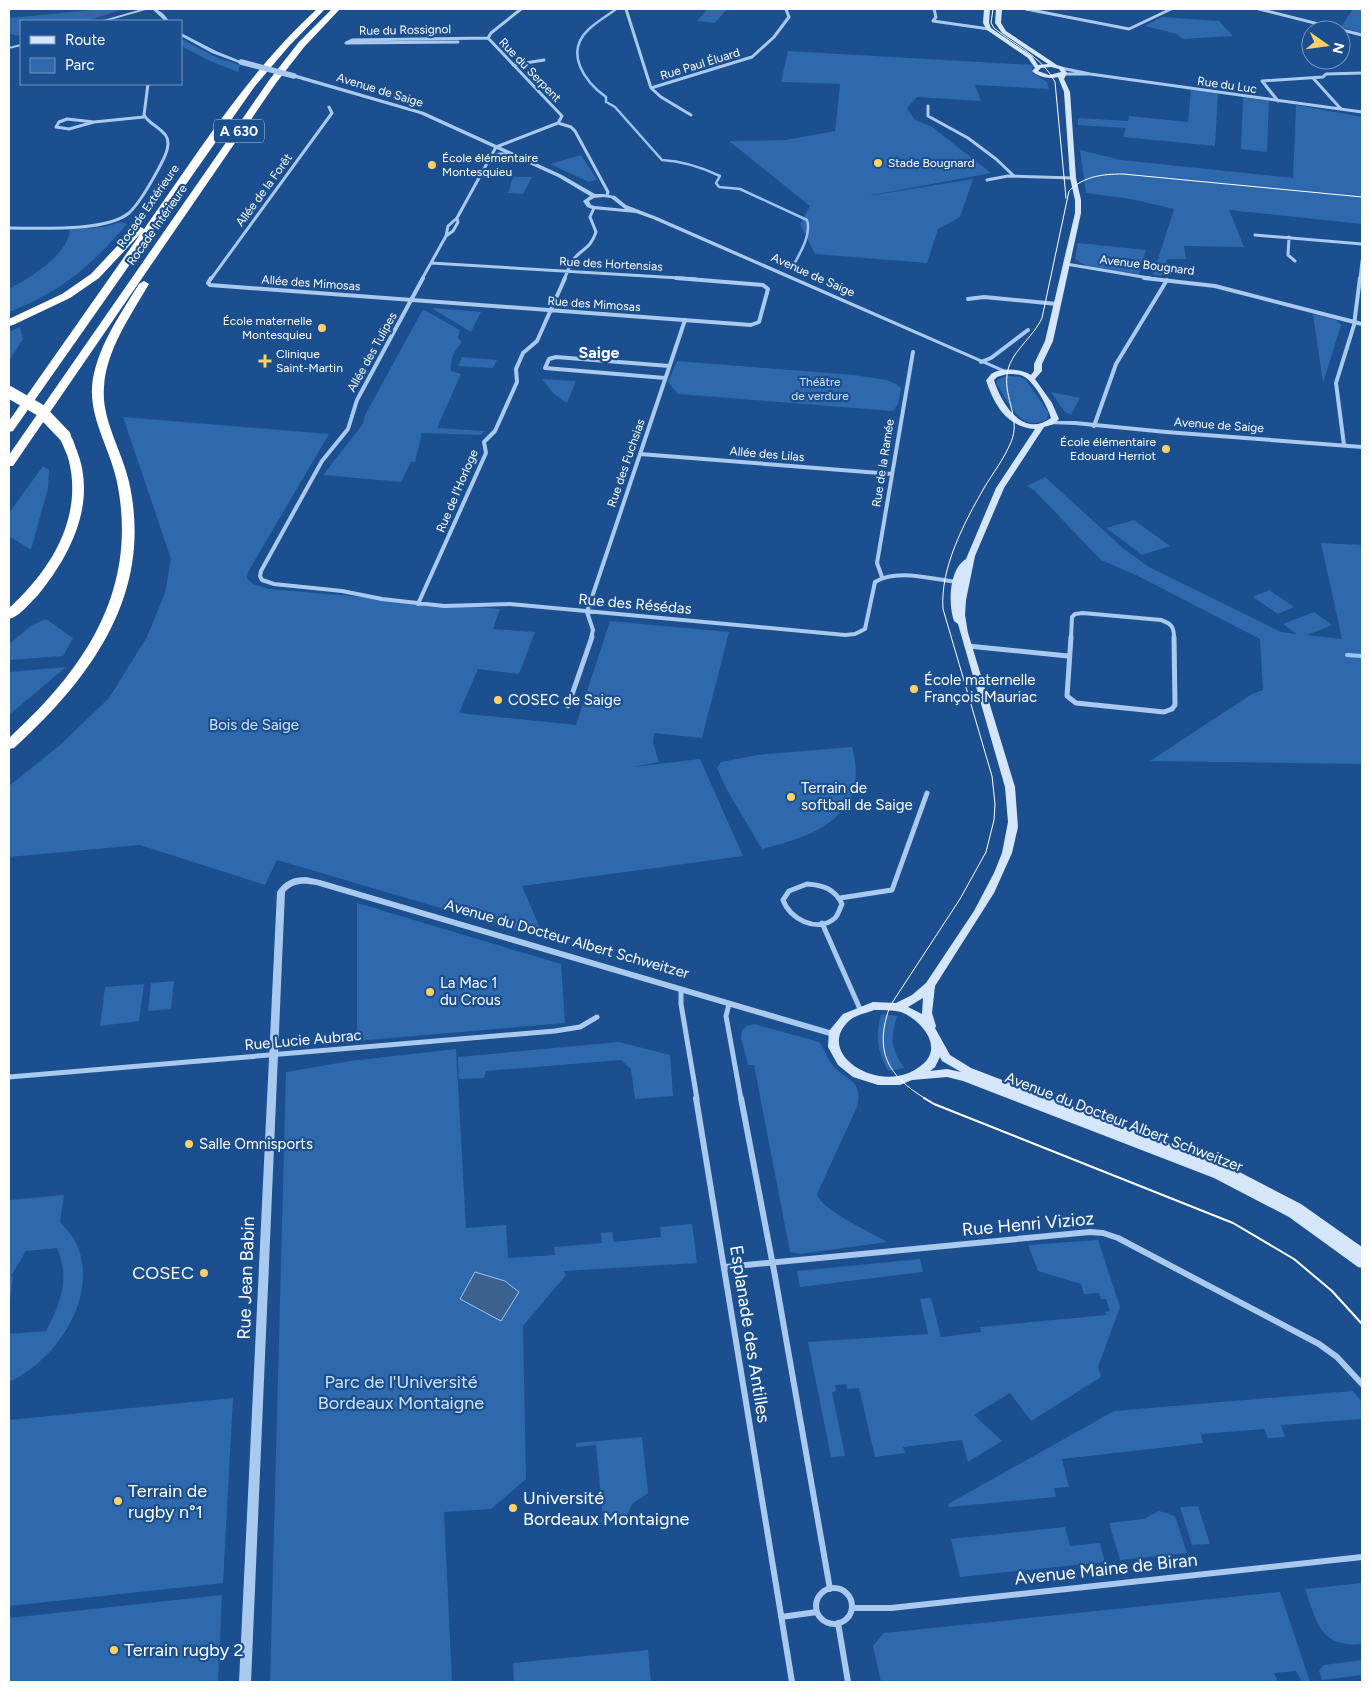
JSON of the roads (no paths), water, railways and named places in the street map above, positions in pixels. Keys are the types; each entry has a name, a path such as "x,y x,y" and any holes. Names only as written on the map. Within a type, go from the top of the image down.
{"highway":[{"name":"Rocade Extérieure","path":"9,429 158,215 260,76 309,19 321,9"},
{"name":"Rocade Intérieure","path":"9,463 287,62 336,9"},
{"path":"9,323 66,296 94,276 116,255 133,234 158,215"},
{"path":"9,745 56,700 83,667 109,622 123,586 129,554 126,499 101,410 98,390 101,367 108,348 150,273 151,259"},
{"path":"9,392 38,407 53,420 65,436 76,459 80,494 70,536 50,570 28,597 9,615"}],"main road":[{"path":"987,9 986,23 989,29 1024,51 1035,62 1036,72 1053,80 1066,95"},
{"path":"999,9 998,23 1004,32 1059,69 1067,92 1073,178 1078,200 1078,213 1049,340 1038,364 1038,371 1028,376 1007,372 994,375 990,380 992,387 1011,418 1024,424 1041,426 1050,423 1055,416 1028,376"},
{"path":"1037,68 1059,69"},
{"path":"1047,76 1059,69"},
{"path":"1024,424 1028,431 1028,444"},
{"path":"898,1007 916,998 930,986 999,874 1012,831 1010,787 964,633 961,583 965,564 971,556 1000,488 1041,426"},
{"path":"930,986 927,1013 937,1041 937,1052 933,1062 914,1077 888,1082 876,1081 860,1076 847,1068 837,1058 833,1046 833,1034 842,1019 860,1009 873,1006 898,1007 917,1016 932,1029"},
{"name":"Avenue du Docteur Albert Schweitzer","path":"937,1041 946,1058 967,1071 1194,1157 1254,1184 1297,1207 1362,1253"},
{"name":"Avenue du Docteur Albert Schweitzer","path":"914,1077 947,1073 966,1078 1209,1171 1252,1191 1293,1214 1362,1263"}],"street":[{"path":"97,20 130,9"},
{"path":"106,20 147,9 165,9 163,16"},
{"path":"154,9 165,20"},
{"name":"Rue du Serpent","path":"521,9 491,33 488,38 562,116 558,123 571,127 575,131 608,192 607,196"},
{"path":"626,9 650,88 691,115"},
{"name":"Rue Paul Éluard","path":"650,88 752,57 774,37 788,17 786,9"},
{"path":"934,9 936,17 933,20 989,29"},
{"path":"1026,9 1129,29 1171,9"},
{"path":"1259,9 1362,35"},
{"name":"Avenue de Saige","path":"182,35 206,48 241,62 406,108 568,180 594,196"},
{"name":"Rue du Rossignol","path":"458,42 346,43 352,40 488,38"},
{"path":"513,65 544,60"},
{"name":"Rue du Luc","path":"1059,69 1362,112"},
{"name":"Rue du Luc","path":"1059,69 1090,74"},
{"path":"1278,101 1262,81 1362,72"},
{"path":"1312,78 1341,109"},
{"path":"9,228 102,224 118,220 127,215 162,162 168,147 166,136 151,126 144,117 143,109 148,85"},
{"path":"928,106 928,116 934,121 957,131 1003,165 1014,176"},
{"name":"Allée de la Forêt","path":"210,285 208,283 332,113 329,107"},
{"path":"94,122 67,119 55,125 61,129 69,129 94,122 144,117"},
{"path":"496,147 558,123"},
{"name":"Allée des Tulipes","path":"262,580 260,576 261,571 271,551 322,461 348,429 357,400 446,236 453,232 458,222 457,218 496,147"},
{"path":"490,158 500,154 511,154"},
{"path":"987,180 999,176 1073,178"},
{"path":"594,208 586,203 588,199 594,196 607,196"},
{"name":"Avenue de Saige","path":"607,196 617,199 618,203 636,211 1007,372"},
{"path":"610,208 618,203"},
{"name":"Avenue de Saige","path":"594,208 636,211"},
{"name":"Rue de l'Horloge","path":"418,604 485,455 484,442 495,431 517,382 516,369 524,353 537,341 572,260 589,248 594,238 596,232 590,217 594,208"},
{"path":"1256,235 1362,244"},
{"path":"1289,237 1288,255 1295,261"},
{"path":"1344,446 1336,384 1361,296 1362,261"},
{"name":"Rue des Hortensias","path":"431,263 754,283 768,290 763,308"},
{"name":"Avenue Bougnard","path":"1066,264 1115,274 1214,286 1362,324"},
{"path":"1094,426 1116,364 1167,280"},
{"name":"Allée des Mimosas","path":"210,285 412,300"},
{"path":"968,299 984,297 1057,304"},
{"name":"Rue des Mimosas","path":"412,300 751,325 759,322 763,308"},
{"name":"Rue des Fuchsias","path":"587,612 685,320"},
{"path":"990,380 981,362 991,358 1028,330"},
{"name":"Rue de la Ramée","path":"882,577 877,563 913,352"},
{"path":"665,378 545,368 549,359 556,357 669,366"},
{"name":"Avenue de Saige","path":"1055,416 1074,423"},
{"name":"Avenue de Saige","path":"1050,423 1074,423 1362,447"},
{"name":"Allée des Lilas","path":"640,454 892,474"},
{"path":"882,577 891,576 961,583"},
{"name":"Rue des Résédas","path":"262,580 274,584 342,591 418,604 444,606 495,604 839,635 855,634 865,629 873,588 875,582 882,577"},
{"path":"568,706 590,644 593,630 587,612"},
{"path":"1082,612 1161,620 1170,623 1174,628 1175,704 1172,709 1164,712 1076,703 1067,696 1068,656 1072,617 1075,614 1082,612"},
{"path":"968,646 1068,656"},
{"path":"840,898 892,890 926,793"},
{"name":"Avenue du Docteur Albert Schweitzer","path":"292,882 298,880 317,882 833,1034"},
{"name":"Rue Jean Babin","path":"245,1682 281,892 285,885 292,882"},
{"path":"815,884 830,889 840,898 841,910 830,920 813,924 795,920 784,908 783,902 785,896 798,886 815,884"},
{"path":"822,923 860,1009"},
{"name":"Esplanade des Antilles","path":"681,990 681,1004 792,1682"},
{"name":"Esplanade des Antilles","path":"729,1004 726,1016 730,1042 773,1262 830,1589"},
{"name":"Rue Lucie Aubrac","path":"9,1077 554,1031 580,1027 597,1017"},
{"name":"Rue Henri Vizioz","path":"725,1267 1090,1232 1103,1233 1118,1238 1319,1344 1337,1357 1362,1384"},
{"name":"Avenue Maine de Biran","path":"852,1608 891,1608 1362,1557"},
{"path":"830,1589 842,1590 848,1595 852,1608 846,1620 838,1623 825,1621 816,1612 815,1603 817,1597 822,1592 830,1589"},
{"path":"781,1617 816,1612"},
{"path":"838,1623 848,1682"}],"waterway":[{"path":"606,102 606,97 591,83 580,66 578,48 581,39 588,30 616,9"},
{"path":"608,103 615,107 662,160 685,163 706,170 720,176 716,183 719,187 740,189 807,220 808,233 791,270"},
{"path":"1347,655 1362,656"}],"tram line":[{"path":"993,9 991,23 994,28 1043,65 1055,82 1066,198"},
{"path":"926,1099 901,1081 887,1060 883,1036 885,1022 890,1006 960,899 986,852 994,820 995,804 992,776 943,609 945,578 961,531 984,488 1002,460 1014,434 1007,375 1012,360 1042,318 1069,191 1087,179 1123,174 1362,197"},
{"path":"924,1098 934,1104 1233,1223 1294,1259 1332,1291 1362,1324"}],"place":[{"name":"Stade Bougnard","path":"878,163"},
{"name":"École élémentaire Montesquieu","path":"432,165"},
{"name":"École maternelle Montesquieu","path":"322,328"},
{"name":"Clinique Saint-Martin","path":"265,361"},
{"name":"École élémentaire Edouard Herriot","path":"1166,449"},
{"name":"École maternelle François Mauriac","path":"914,689"},
{"name":"COSEC de Saige","path":"498,700"},
{"name":"Terrain de softball de Saige","path":"791,797"},
{"name":"La Mac 1 du Crous","path":"430,992"},
{"name":"Salle Omnisports","path":"189,1144"},
{"name":"COSEC","path":"204,1273"},
{"name":"Terrain de rugby n°1","path":"118,1501"},
{"name":"Université Bordeaux Montaigne","path":"513,1508"},
{"name":"Terrain rugby 2","path":"114,1650"}],"district":[{"name":"Saige","path":"599,352"}],"park label":[{"name":"Théâtre de verdure","path":"820,389"},
{"name":"Bois de Saige","path":"254,725"},
{"name":"Parc de l'Université Bordeaux Montaigne","path":"401,1392"}]}
